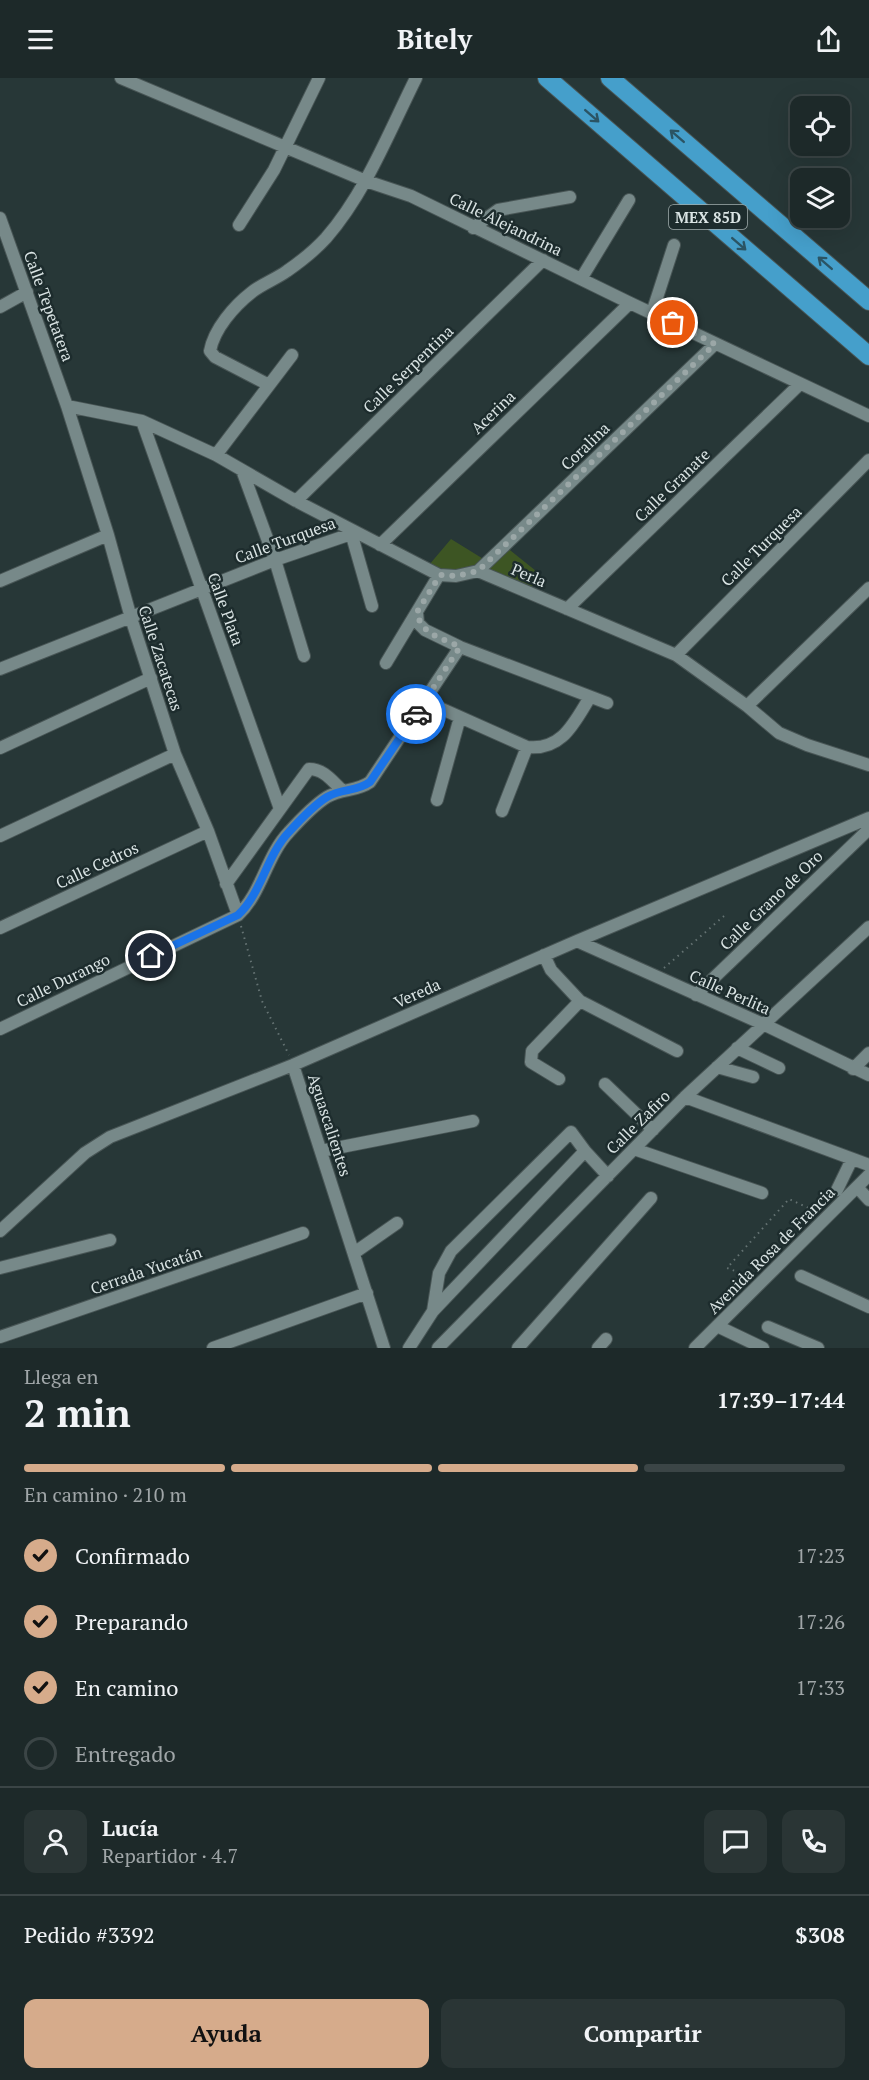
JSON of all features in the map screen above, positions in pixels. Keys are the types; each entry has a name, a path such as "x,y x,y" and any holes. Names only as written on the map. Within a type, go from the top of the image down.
{"highway":[{"name":"MEX 85D","path":"547,78 869,356"},
{"name":"MEX 85D","path":"610,78 869,301"}],"street":[{"name":"Calle Alejandrina","path":"121,78 366,181 411,196 473,228 869,416"},
{"path":"239,225 274,170 319,78"},
{"path":"269,385 215,357 210,351 212,343 229,314 252,292 288,270 325,239 366,181 416,78"},
{"path":"473,228 498,210 570,197"},
{"path":"581,279 629,200"},
{"name":"Calle Tepetatera","path":"0,218 67,406"},
{"path":"652,313 674,245"},
{"name":"Calle Serpentina","path":"296,501 543,260"},
{"path":"0,307 27,292"},
{"name":"Acerina","path":"380,545 630,303"},
{"name":"Coralina","path":"478,571 715,344"},
{"path":"216,455 292,355"},
{"name":"Calle Granate","path":"567,609 800,384"},
{"path":"67,406 142,421 216,455 350,532 440,575 456,576 478,571"},
{"name":"Calle Zacatecas","path":"67,406 108,535 130,618 175,754 208,831 238,915"},
{"name":"Calle Plata","path":"142,421 280,809"},
{"name":"Calle Turquesa","path":"676,655 869,460"},
{"path":"242,470 275,560 304,656"},
{"path":"350,532 372,606"},
{"name":"Calle Turquesa","path":"0,669 350,532"},
{"path":"0,581 108,535"},
{"name":"Perla","path":"478,571 676,655 747,706 778,733 869,765"},
{"path":"386,663 440,575"},
{"path":"747,706 869,588"},
{"path":"417,612 418,623 425,630 460,647 607,703"},
{"path":"238,915 249,904 268,863 288,833 326,797 343,790 360,789 370,782 460,647"},
{"path":"0,748 151,678"},
{"path":"424,701 527,747 540,748 553,744 571,728 590,697"},
{"path":"437,800 460,717"},
{"path":"502,810 527,747"},
{"path":"0,836 175,754"},
{"path":"226,884 309,769 317,769 324,773 343,790"},
{"name":"Vereda","path":"0,1231 85,1153 110,1137 293,1065 544,955 869,818"},
{"name":"Calle Grano de Oro","path":"696,995 869,829"},
{"name":"Calle Cedros","path":"0,928 208,831"},
{"name":"Calle Durango","path":"0,1029 238,915"},
{"name":"Calle Zafiro","path":"438,1348 685,1097 869,927"},
{"name":"Calle Perlita","path":"577,941 763,1024 869,1075"},
{"path":"544,955 551,970 580,1001 677,1051"},
{"path":"559,1079 531,1062 532,1050 580,1001"},
{"path":"737,1048 779,1068"},
{"path":"853,1069 869,1053"},
{"name":"Aguascalientes","path":"293,1065 384,1348"},
{"path":"717,1067 753,1077"},
{"path":"605,1084 653,1130"},
{"path":"685,1097 869,1165"},
{"path":"321,1151 473,1121"},
{"path":"433,1311 439,1273 451,1251 571,1132 585,1152 608,1176"},
{"path":"634,1149 762,1193"},
{"path":"409,1348 433,1311 585,1152"},
{"path":"837,1190 852,1159"},
{"name":"Avenida Rosa de Francia","path":"695,1348 869,1175"},
{"path":"857,1187 869,1200"},
{"path":"518,1348 651,1198"},
{"path":"354,1253 397,1223"},
{"name":"Cerrada Yucatán","path":"0,1337 303,1233"},
{"path":"0,1268 110,1240"},
{"path":"801,1276 869,1307"},
{"path":"213,1348 367,1293"},
{"path":"717,1326 763,1348"},
{"path":"768,1327 818,1348"}],"path":[{"name":"Aguascalientes","path":"238,915 262,1001 293,1065"},
{"path":"657,978 661,971 724,916"},
{"path":"762,1282 727,1268 789,1199 826,1218"}],"green space":[{"path":"451,539 485,560 478,566 458,572 429,565"},
{"path":"506,547 541,575 529,590 481,571"}],"way so far":[{"path":"416,714 460,647 425,630 418,623 417,612 440,575 456,576 478,571 715,344 673,323"}],"route":[{"path":"151,956 238,915 249,904 268,863 288,833 326,797 343,790 360,789 370,782 416,714"}]}
